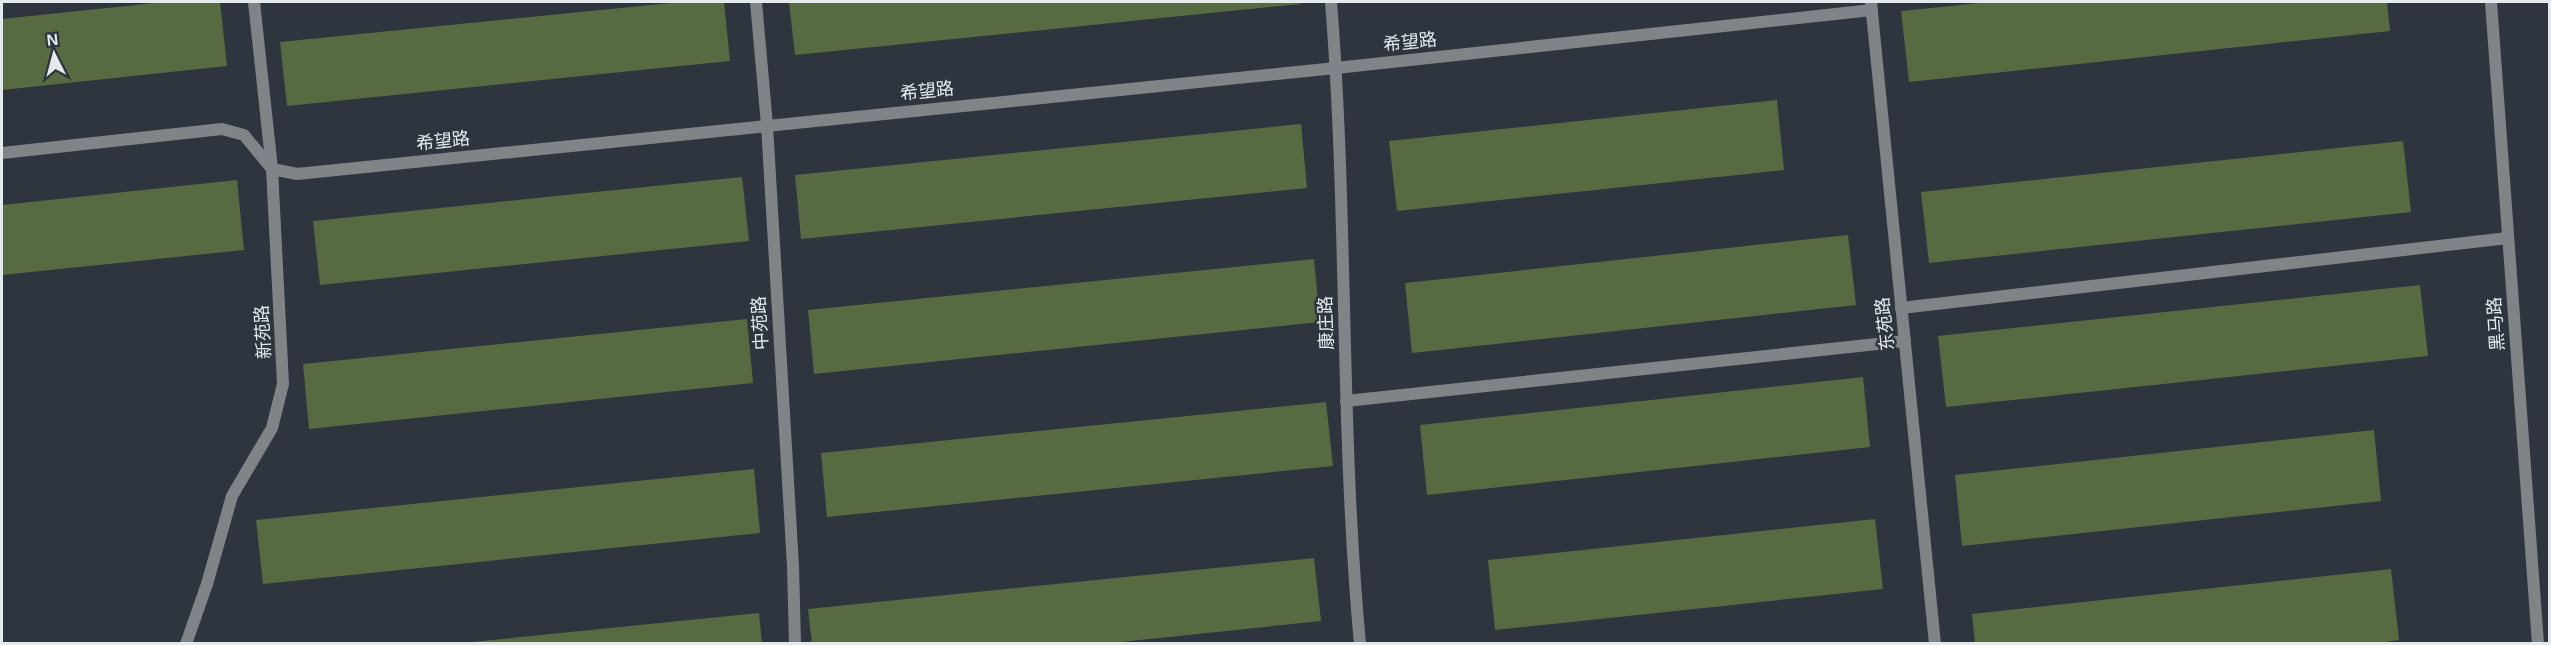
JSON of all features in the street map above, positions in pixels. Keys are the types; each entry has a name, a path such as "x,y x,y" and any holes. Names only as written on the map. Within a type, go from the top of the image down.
{"street":[{"name":"新苑路","path":"186,644 207,584 232,496 272,428 283,384 272,169 254,2"},
{"name":"中苑路","path":"756,2 767,125 792,554 795,644"},
{"name":"康庄路","path":"1331,2 1336,68 1354,581 1360,644"},
{"name":"黑马路","path":"2491,2 2538,644"},
{"name":"希望路","path":"272,169 297,174 1336,68 1872,6"},
{"name":"东苑路","path":"1872,6 1935,644"},
{"path":"2,153 222,129 244,135 272,169"},
{"path":"1901,308 2508,238"},
{"path":"1346,401 1905,341"}],"building":[{"path":"164,2 220,2 227,66 2,90 2,19"},
{"path":"681,2 724,2 730,61 287,106 280,42"},
{"path":"789,2 1300,2 1300,4 795,55"},
{"path":"1989,2 2387,2 2390,31 1909,82 1901,11"},
{"path":"1777,100 1784,170 1397,211 1389,141"},
{"path":"1301,124 1307,188 801,239 795,175"},
{"path":"2403,141 2411,212 1929,263 1921,192"},
{"path":"742,177 749,241 320,285 313,221"},
{"path":"237,180 244,250 2,275 2,205"},
{"path":"1848,235 1856,305 1412,353 1405,283"},
{"path":"1314,259 1320,322 814,374 808,310"},
{"path":"2420,285 2428,356 1946,407 1938,336"},
{"path":"747,319 753,383 309,429 303,364"},
{"path":"1863,377 1870,447 1427,495 1420,425"},
{"path":"1326,402 1333,466 827,517 821,453"},
{"path":"2374,430 2381,501 1962,546 1955,475"},
{"path":"754,469 760,533 263,584 256,520"},
{"path":"1875,519 1883,589 1495,630 1488,560"},
{"path":"1314,558 1321,621 1102,644 812,644 808,609"},
{"path":"2391,569 2399,640 2370,644 1975,644 1972,614"},
{"path":"759,613 762,644 472,644 472,642"}]}
